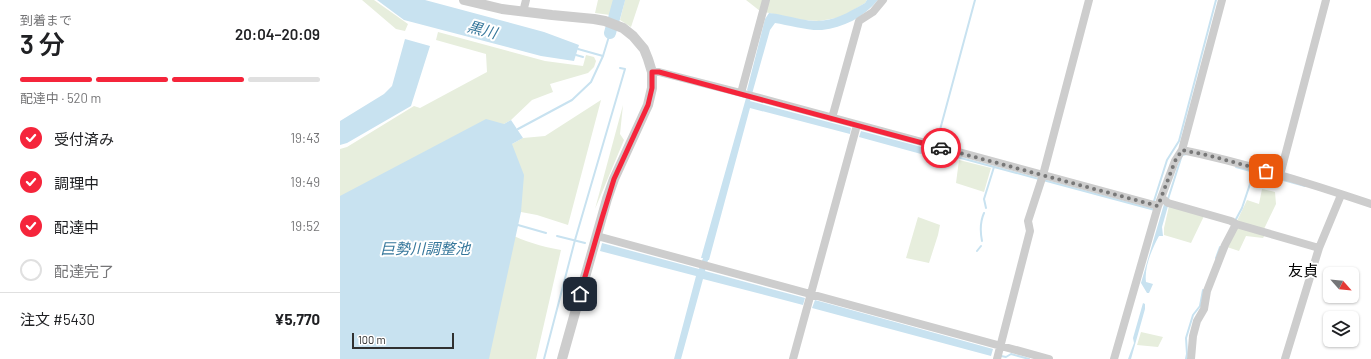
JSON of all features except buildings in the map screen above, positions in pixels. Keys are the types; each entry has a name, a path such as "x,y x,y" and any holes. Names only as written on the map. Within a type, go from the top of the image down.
{"street":[{"path":"464,0 502,9 605,21 623,28 633,36 644,49 652,72 652,88 648,105 614,179 562,359"},
{"path":"523,12 526,0"},
{"path":"743,94 766,0"},
{"path":"832,118 859,21 873,12 883,0"},
{"path":"998,354 1030,231 1028,221 1042,179 1089,0"},
{"path":"1114,359 1157,210 1165,201 1175,161 1182,150 1222,0"},
{"path":"1280,175 1326,0"},
{"path":"652,72 659,72 832,118 856,130 1157,210"},
{"path":"793,359 856,130"},
{"path":"1182,150 1211,156 1280,175 1340,197 1371,204"},
{"path":"1285,359 1319,248 1340,197"},
{"path":"1165,201 1319,248"},
{"path":"1190,359 1193,336 1197,321 1204,308 1207,291 1234,223"},
{"path":"597,236 699,263 809,300 998,354 1049,359"}],"green space":[{"path":"362,0 374,0 408,24 405,31 396,29"},
{"path":"598,0 615,0 610,15 595,13"},
{"path":"625,0 640,0 631,27 620,20"},
{"path":"746,0 867,0 865,3 842,17 819,21 802,20 760,11"},
{"path":"438,32 545,61 583,66 586,55 594,57 596,61 594,67 588,73 550,84 553,92 532,100 511,120 504,124 512,144 523,138 545,136 601,100 568,225 537,215 521,212 340,223 340,149 347,147 414,106 420,108 487,72 486,54 436,40"},
{"path":"623,105 620,134 624,140 595,209"},
{"path":"959,160 991,168 984,192 956,183"},
{"path":"1262,189 1275,192 1276,204 1264,229 1237,221 1247,200 1259,204"},
{"path":"1169,206 1204,216 1191,243 1164,235"},
{"path":"918,217 940,225 929,263 906,258"},
{"path":"496,227 528,242 561,250 536,359 382,359"},
{"path":"1238,227 1265,235 1263,238 1246,236 1239,251 1227,247"},
{"path":"1141,332 1163,337 1158,347 1137,345"}],"water":[{"path":"377,0 425,0 544,32 579,45 574,61 541,56 404,20"},
{"path":"867,0 878,0 866,12 853,21 838,27 817,30 775,23 770,30 750,101 851,128 850,134 750,108 705,271 805,298 803,305 703,279 681,359 674,359 696,276 600,251 602,243 699,269 748,91 747,90 765,19 769,13 810,21 827,20 849,12 865,3"},
{"path":"405,39 430,46 411,106 347,143 340,145 340,121 384,94 392,86"},
{"name":"巨勢川調整池","path":"486,119 504,124 511,120 523,138 512,144 524,175 521,212 489,359 340,359 340,196"},
{"path":"861,131 937,151 934,152 932,157 859,137"},
{"path":"1164,204 1168,206 1162,227 1163,236 1159,236 1156,241 1146,270 1146,282 1153,284 1149,293 1147,293 1141,283"},
{"path":"815,300 993,349 991,356 812,308"},
{"path":"1143,303 1145,304 1145,309 1131,359 1128,359 1134,343 1133,338"}],"waterway":[{"name":"黒川","path":"610,33 619,0"},
{"path":"937,141 975,0"},
{"path":"1154,201 1167,160 1179,141 1216,0"},
{"path":"578,49 603,56 610,33"},
{"path":"576,55 583,57"},
{"path":"518,129 572,100 591,82 603,56"},
{"path":"544,359 575,240 625,69 620,68"},
{"path":"935,151 1039,179"},
{"path":"1168,199 1182,155 1187,154"},
{"path":"986,208 984,199 994,167"},
{"path":"1236,167 1305,186"},
{"path":"1235,221 1242,208 1254,172"},
{"path":"1043,180 1155,210"},
{"path":"982,241 981,227 984,213"},
{"path":"518,225 546,233"},
{"path":"557,236 585,243"},
{"path":"977,251 981,246"},
{"path":"1216,258 1220,247"},
{"path":"1186,359 1186,338 1193,315 1200,306 1203,290"},
{"path":"1001,356 1006,357 1011,354 1029,359"}],"way so far":[{"path":"941,148 1158,206 1175,161 1182,150 1211,156 1266,171"}],"district":[{"name":"友貞","path":"1303,271"}],"route":[{"path":"580,294 614,179 648,105 652,88 652,72 659,72 745,94 941,148"}]}
